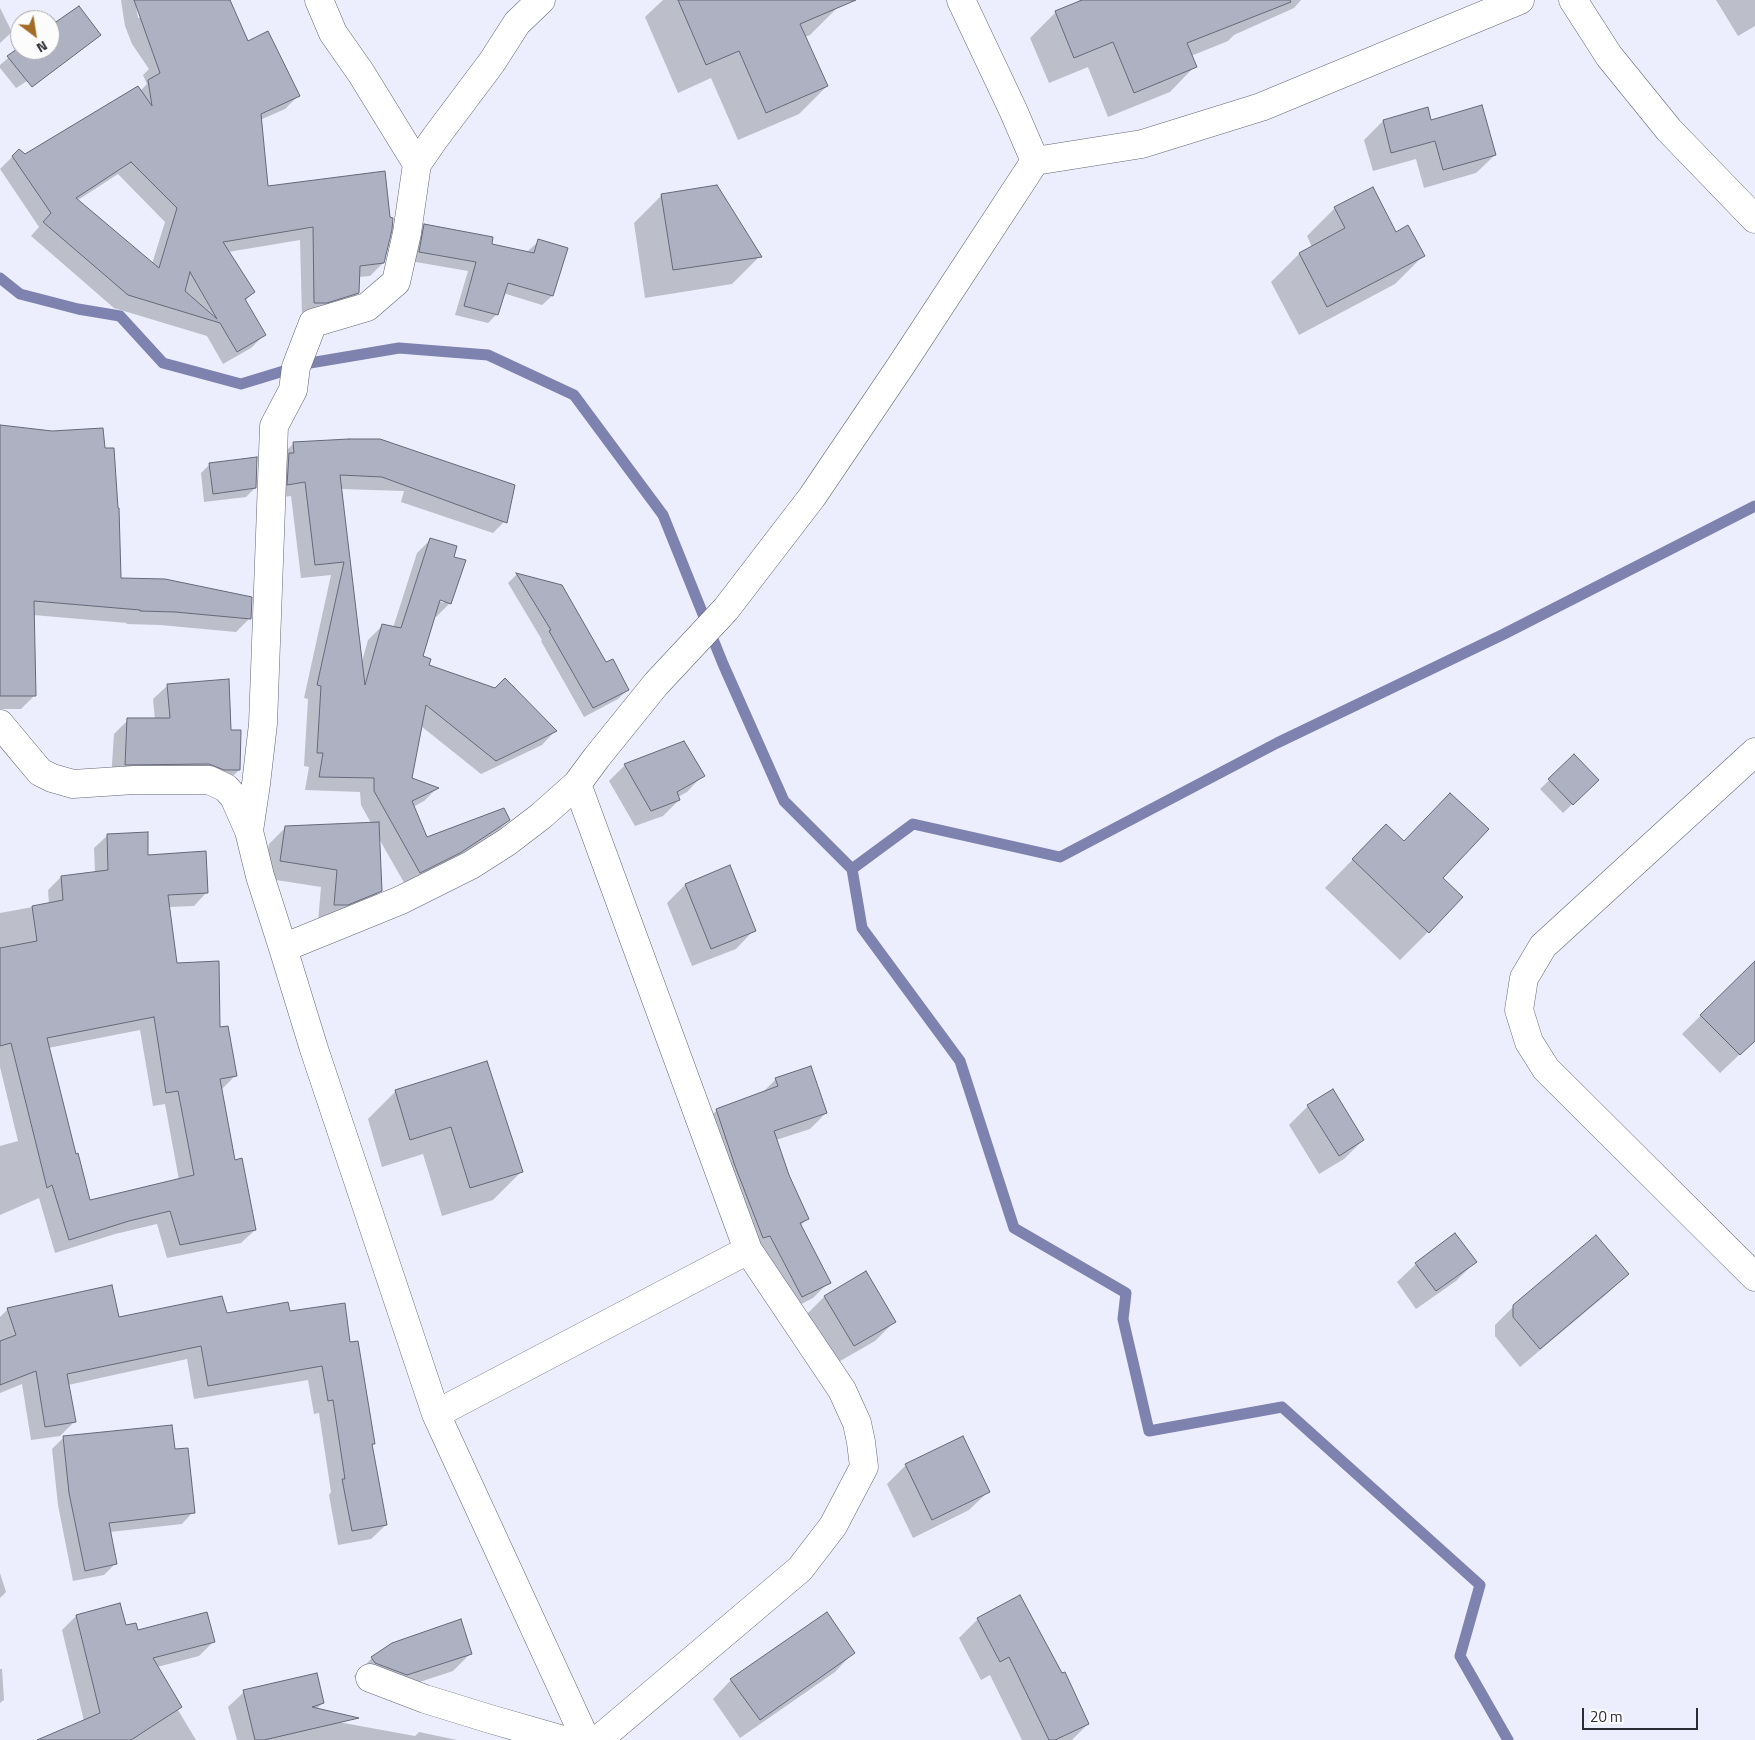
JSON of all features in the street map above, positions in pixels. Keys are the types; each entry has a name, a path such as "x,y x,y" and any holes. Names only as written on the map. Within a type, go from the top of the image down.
{"street":[{"path":"319,0 333,33 360,72 417,164"},
{"path":"249,831 263,724 274,426 293,390 296,367 313,323 367,306 396,282 408,233 417,164 492,62 517,23 541,0"},
{"path":"961,0 1035,161"},
{"path":"283,948 401,900 470,865 507,842 541,816 577,784 601,751 656,684 726,609 812,497 1035,161 1142,144 1261,107 1520,0"},
{"path":"1573,0 1609,56 1669,130 1755,219"},
{"path":"0,724 40,772 52,778 73,784 209,780 219,783 234,797 249,831 260,876 314,1049 436,1414 586,1740"},
{"path":"1755,752 1542,946 1524,978 1520,1010 1529,1042 1546,1069 1755,1276"},
{"path":"577,784 748,1250 842,1390 857,1423 864,1467 833,1526 800,1569 598,1740"},
{"path":"436,1414 748,1250"},
{"path":"370,1678 425,1698 563,1740"}],"building":[{"path":"134,0 230,0 248,41 268,31 300,96 261,114 268,186 385,171 390,217 393,218 392,230 384,263 360,266 359,293 327,303 314,303 313,227 223,242 255,292 245,299 266,335 237,352 220,323 128,295 43,222 51,213 12,156 19,149 25,154 138,86 152,106 148,80 160,73","holes":["131,162 177,208 159,268 76,198","190,272 217,319 185,291"]},
{"path":"678,0 856,0 800,24 828,86 766,113 739,51 706,65"},
{"path":"1082,0 1290,0 1291,2 1187,43 1197,67 1134,93 1113,42 1074,58 1055,11"},
{"path":"79,6 101,35 32,87 10,60 60,60 60,19"},
{"path":"1482,105 1496,155 1443,170 1435,141 1391,153 1383,120 1428,107 1431,120"},
{"path":"717,185 762,257 673,270 661,194"},
{"path":"1373,187 1396,232 1408,225 1425,256 1327,307 1299,253 1345,228 1334,207"},
{"path":"424,224 493,237 492,244 534,253 538,239 568,248 553,296 508,283 498,315 464,306 476,262 419,252"},
{"path":"0,425 52,431 103,428 105,448 114,448 119,508 121,578 165,579 252,597 251,619 34,601 36,696 0,696"},
{"path":"380,439 515,485 507,523 382,477 340,475 365,685 382,624 401,628 430,538 457,546 454,557 466,560 451,604 440,600 423,656 431,659 429,665 495,688 505,678 557,731 496,761 426,705 412,778 439,788 412,801 427,837 504,808 510,820 460,853 420,873 374,791 374,778 319,777 323,753 317,753 321,686 317,685 344,562 315,565 305,482 287,485 289,453 294,453 293,442"},
{"path":"257,457 256,488 213,494 209,463"},
{"path":"516,573 562,585 606,662 613,659 629,690 593,708 549,631 551,630"},
{"path":"229,679 231,730 241,730 240,770 224,770 209,764 125,765 127,718 170,718 167,684"},
{"path":"684,741 705,776 677,792 680,800 651,811 624,764"},
{"path":"1574,754 1599,780 1573,805 1548,779"},
{"path":"1450,793 1489,829 1443,878 1463,897 1429,933 1352,859 1386,824 1404,841"},
{"path":"379,822 382,891 348,905 334,905 337,870 280,861 285,826"},
{"path":"148,832 148,855 206,851 208,893 168,895 177,963 219,961 220,1027 228,1026 237,1076 220,1079 235,1160 242,1158 256,1230 180,1245 170,1211 129,1221 69,1240 52,1185 47,1188 11,1043 0,1046 0,948 37,941 32,906 63,900 61,876 108,870 107,834","holes":["154,1017 166,1093 178,1091 194,1175 90,1200 78,1153 76,1154 47,1038"]},
{"path":"730,865 756,931 711,949 685,884"},
{"path":"1755,961 1755,1041 1740,1055 1700,1015"},
{"path":"487,1061 523,1172 470,1188 451,1127 410,1140 395,1090"},
{"path":"811,1066 827,1113 774,1131 789,1175 809,1219 800,1223 831,1283 802,1297 770,1236 763,1238 735,1166 716,1109 778,1086 775,1078"},
{"path":"1333,1089 1364,1140 1339,1156 1307,1105"},
{"path":"1455,1233 1477,1262 1436,1291 1415,1263"},
{"path":"1596,1235 1629,1274 1540,1349 1513,1317 1513,1305"},
{"path":"866,1271 896,1322 854,1346 824,1296"},
{"path":"112,1285 119,1317 222,1296 227,1313 288,1302 290,1311 345,1303 350,1342 358,1341 375,1444 372,1444 387,1525 352,1531 342,1479 345,1479 333,1400 328,1401 322,1366 208,1386 201,1346 67,1374 76,1422 45,1427 36,1371 0,1385 0,1341 16,1335 7,1308"},
{"path":"172,1425 175,1449 188,1448 195,1513 109,1523 117,1564 85,1571 69,1493 63,1436"},
{"path":"963,1436 990,1492 932,1520 905,1464"},
{"path":"1020,1595 1062,1673 1065,1672 1089,1724 1055,1740 1049,1740 1009,1657 1000,1662 977,1618"},
{"path":"120,1603 126,1625 136,1623 138,1630 207,1612 215,1642 153,1658 182,1707 131,1740 37,1740 100,1713 76,1615"},
{"path":"827,1612 855,1653 760,1720 730,1679"},
{"path":"461,1619 472,1654 407,1675 375,1663 371,1657 392,1643"},
{"path":"317,1673 324,1703 312,1707 359,1718 264,1740 255,1740 243,1690"}],"waterway":[{"path":"0,278 20,294 78,309 120,316 163,363 241,384 310,363 399,348 488,355 574,395 663,515 723,664 784,801 852,869 862,928 960,1061 1014,1228 1126,1293 1123,1319 1149,1431 1282,1407 1480,1585 1460,1656 1508,1740"},
{"path":"852,869 913,824 1060,857 1277,743 1504,634 1755,506"}]}
